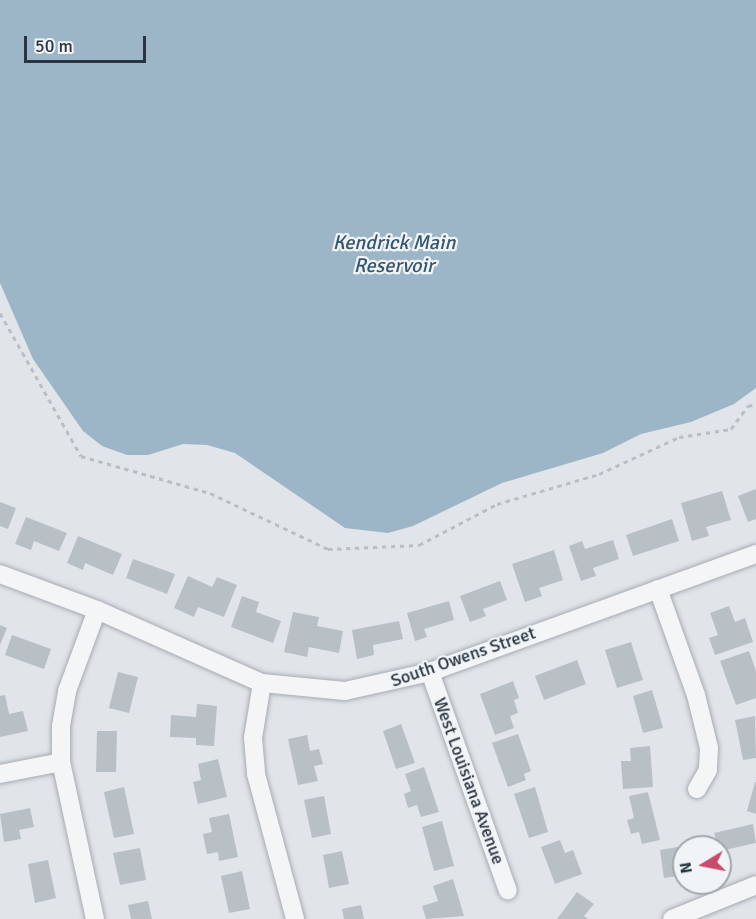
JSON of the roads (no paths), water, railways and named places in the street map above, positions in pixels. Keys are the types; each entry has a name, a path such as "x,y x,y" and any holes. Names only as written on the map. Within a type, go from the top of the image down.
{"street":[{"name":"South Owens Street","path":"0,574 97,610 262,683 345,691 430,672 756,554"},
{"path":"658,589 696,695 709,748 708,770 697,789"},
{"path":"95,919 61,762 66,691 97,610"},
{"name":"West Louisiana Avenue","path":"430,672 508,891"},
{"path":"262,683 253,738 256,774 295,919"},
{"path":"0,774 61,762"},
{"path":"672,919 756,885"}],"water":[{"name":"Kendrick Main Reservoir","path":"0,0 756,0 756,388 734,404 691,422 641,434 603,453 502,483 413,526 388,533 345,528 235,453 207,445 183,444 148,455 127,455 102,446 83,431 33,359 0,283"}]}
